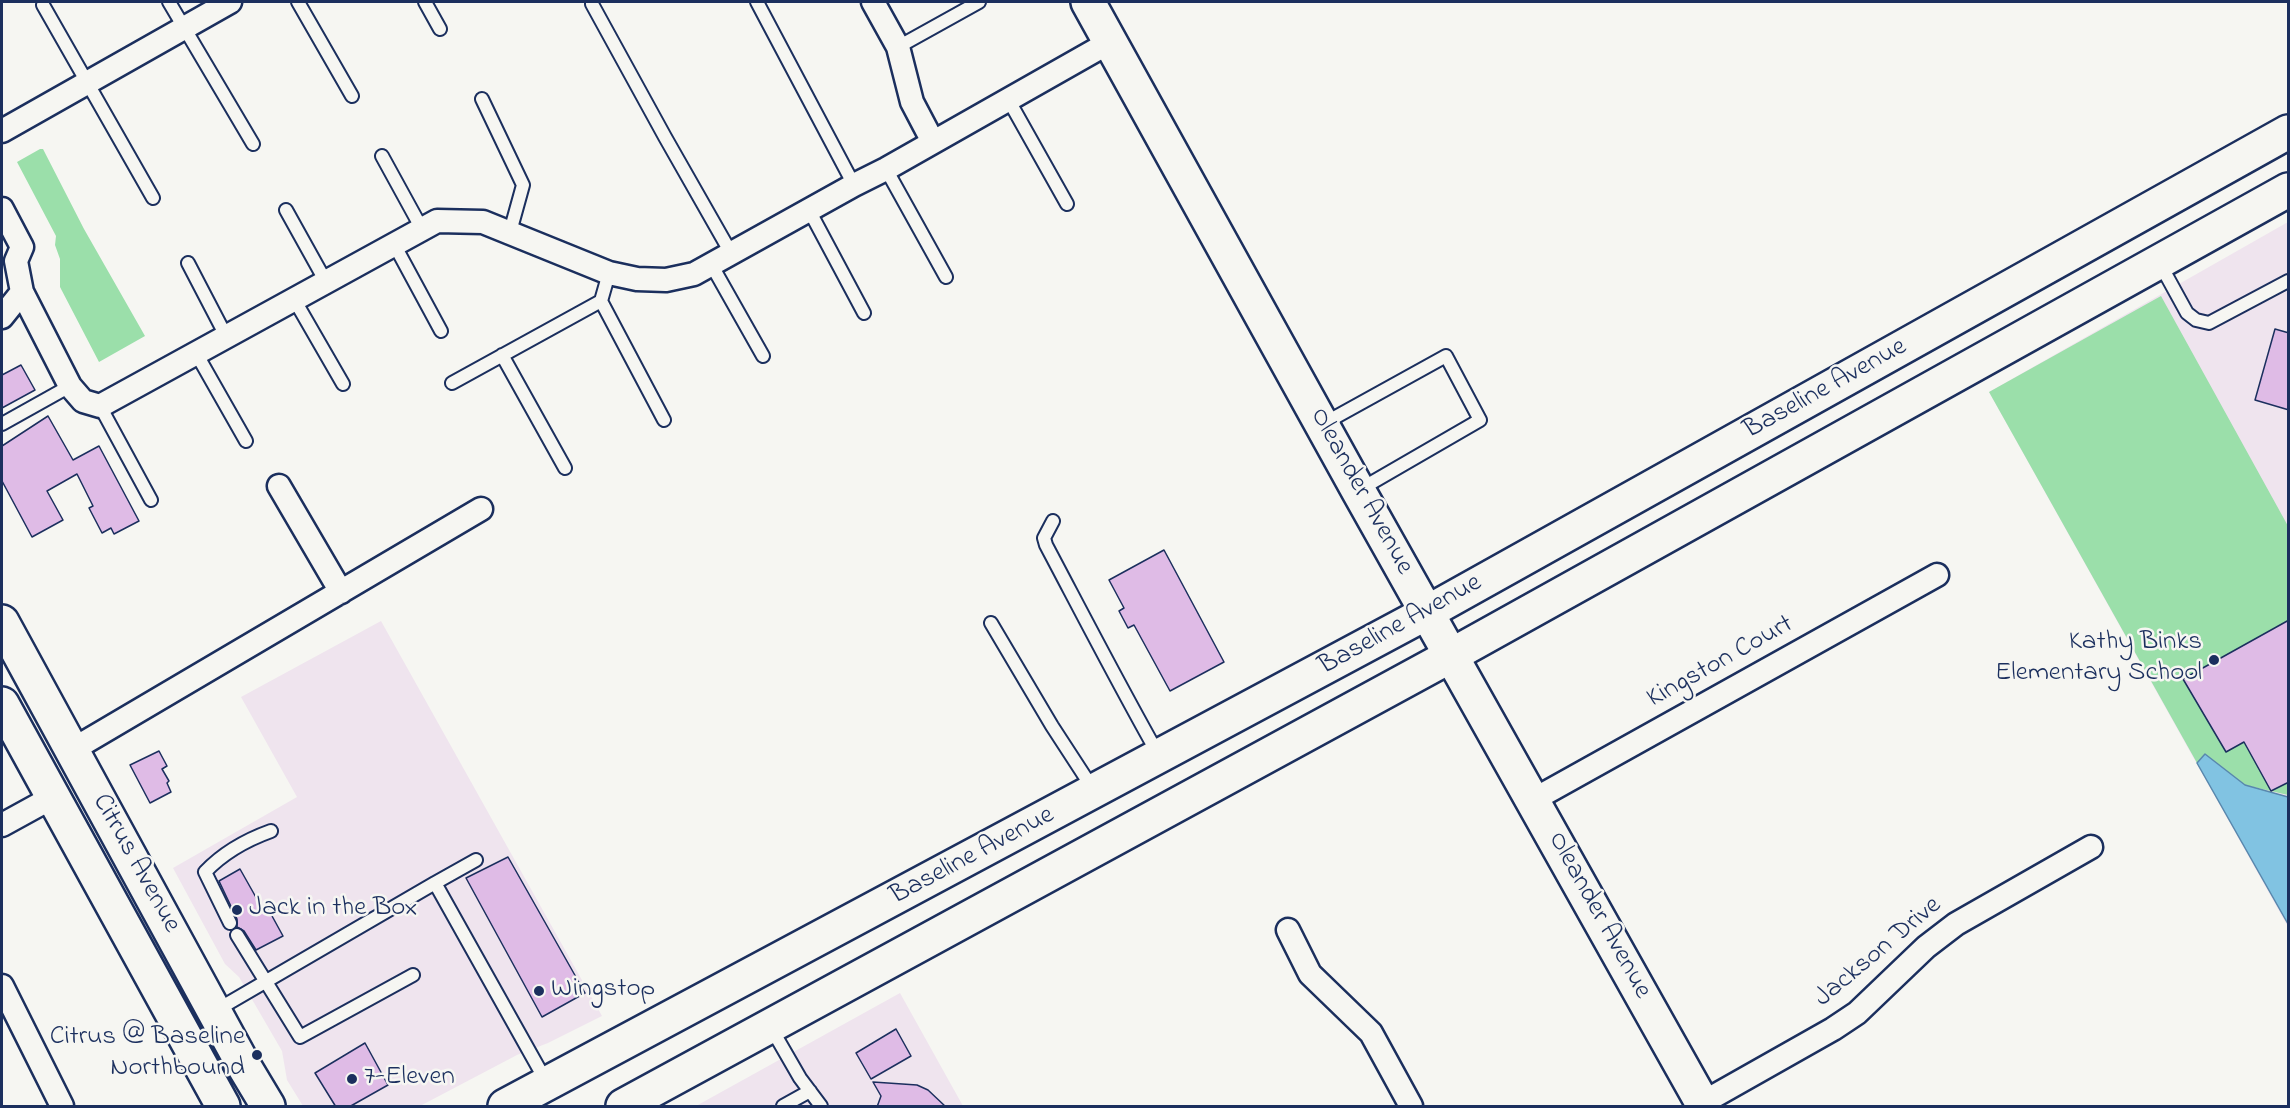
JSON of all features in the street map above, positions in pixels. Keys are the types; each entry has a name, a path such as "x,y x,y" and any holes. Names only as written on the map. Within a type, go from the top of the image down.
{"main road":[{"name":"Oleander Avenue","path":"1088,2 1358,490 1703,1105"},
{"name":"Baseline Avenue","path":"505,1107 1160,758 1428,612 2289,132"},
{"name":"Baseline Avenue","path":"623,1107 1452,655 2289,190"},
{"name":"Citrus Avenue","path":"2,622 268,1107"},
{"name":"Citrus Avenue","path":"2,704 223,1107"}],"street":[{"path":"2,131 230,2"},
{"path":"873,2 898,47 912,102 933,142"},
{"path":"12,294 70,386 83,401 100,406 437,221 483,222 609,273 637,279 666,280 694,274 886,169 1110,42"},
{"path":"2,209 22,247 16,261 12,294 2,317"},
{"path":"279,486 341,592"},
{"path":"72,750 481,509"},
{"name":"Kingston Court","path":"1533,800 1937,575"},
{"path":"2,825 53,798"},
{"name":"Jackson Drive","path":"1703,1105 1857,1013 1926,947 1956,924 2091,847"},
{"path":"1288,930 1310,974 1371,1034 1411,1107"},
{"path":"2,986 62,1107"}],"lane":[{"path":"169,2 253,144"},
{"path":"298,2 352,96"},
{"path":"424,2 440,29"},
{"path":"757,2 854,185"},
{"path":"898,47 979,2"},
{"path":"592,4 664,137 731,253"},
{"path":"43,5 153,198"},
{"path":"482,99 523,185 510,232"},
{"path":"1008,99 1067,204"},
{"path":"382,156 422,229"},
{"path":"886,169 946,277"},
{"path":"286,210 326,282"},
{"path":"809,210 864,313"},
{"path":"394,244 441,331"},
{"path":"2159,262 2187,313 2196,320 2209,323 2289,281"},
{"path":"188,263 226,336"},
{"path":"711,264 764,356"},
{"path":"609,273 601,301 664,420"},
{"path":"294,299 343,384"},
{"path":"452,383 601,301"},
{"path":"196,353 246,441"},
{"path":"502,355 565,468"},
{"path":"1322,424 1446,356 1480,420 1358,490"},
{"path":"2,424 70,386"},
{"path":"100,406 152,500"},
{"path":"1053,520 1044,538 1046,545 1160,758"},
{"path":"992,623 1052,726 1095,792"},
{"path":"230,923 205,872 216,861 247,839 272,831"},
{"path":"214,1011 476,860"},
{"path":"435,883 548,1084"},
{"path":"237,935 300,1037 413,975"},
{"path":"770,1025 800,1078 821,1107"},
{"path":"783,1107 810,1091"}],"shaded area":[{"name":"Kathy Binks Elementary School","path":"2288,222 2288,927 1989,392"},
{"path":"381,621 602,1016 548,1043 517,1055 420,1106 303,1106 287,1080 282,1051 239,977 225,964 173,868 297,797 241,697"},
{"path":"900,993 963,1106 696,1106"}],"green space":[{"path":"43,149 84,229 145,336 99,362 60,287 60,259 55,245 56,236 17,162"},
{"name":"Kathy Binks Elementary School","path":"2161,296 2288,526 2288,795 2245,785 2205,754 2197,763 1989,392"}],"water":[{"path":"2205,754 2245,785 2288,797 2288,924 2197,763"}],"building":[{"path":"2275,329 2289,333 2289,410 2255,400"},
{"path":"21,365 35,390 2,408 2,375"},
{"path":"48,416 73,460 99,446 139,521 114,534 111,528 102,533 89,508 93,506 77,474 47,491 63,520 32,537 2,481 2,446"},
{"path":"1164,550 1224,662 1170,691 1134,625 1128,628 1119,611 1124,608 1109,580"},
{"path":"2289,620 2289,782 2271,791 2244,742 2226,752 2183,679"},
{"path":"159,751 167,766 162,769 169,781 167,783 171,792 150,803 130,765"},
{"path":"508,857 585,993 542,1017 466,878"},
{"path":"240,869 262,908 266,905 283,936 256,950 244,931 237,927 237,919 219,881"},
{"path":"896,1029 911,1056 871,1079 856,1053"},
{"name":"7-Eleven","path":"365,1043 388,1085 349,1107 336,1107 315,1073"},
{"path":"873,1082 917,1085 928,1090 946,1107 877,1107 881,1096"}],"place":[{"name":"Kathy Binks Elementary School","path":"2214,660"},
{"name":"Jack in the Box","path":"237,910"},
{"name":"Wingstop","path":"539,991"},
{"name":"Citrus @ Baseline Northbound","path":"257,1055"},
{"name":"7-Eleven","path":"352,1079"}]}
